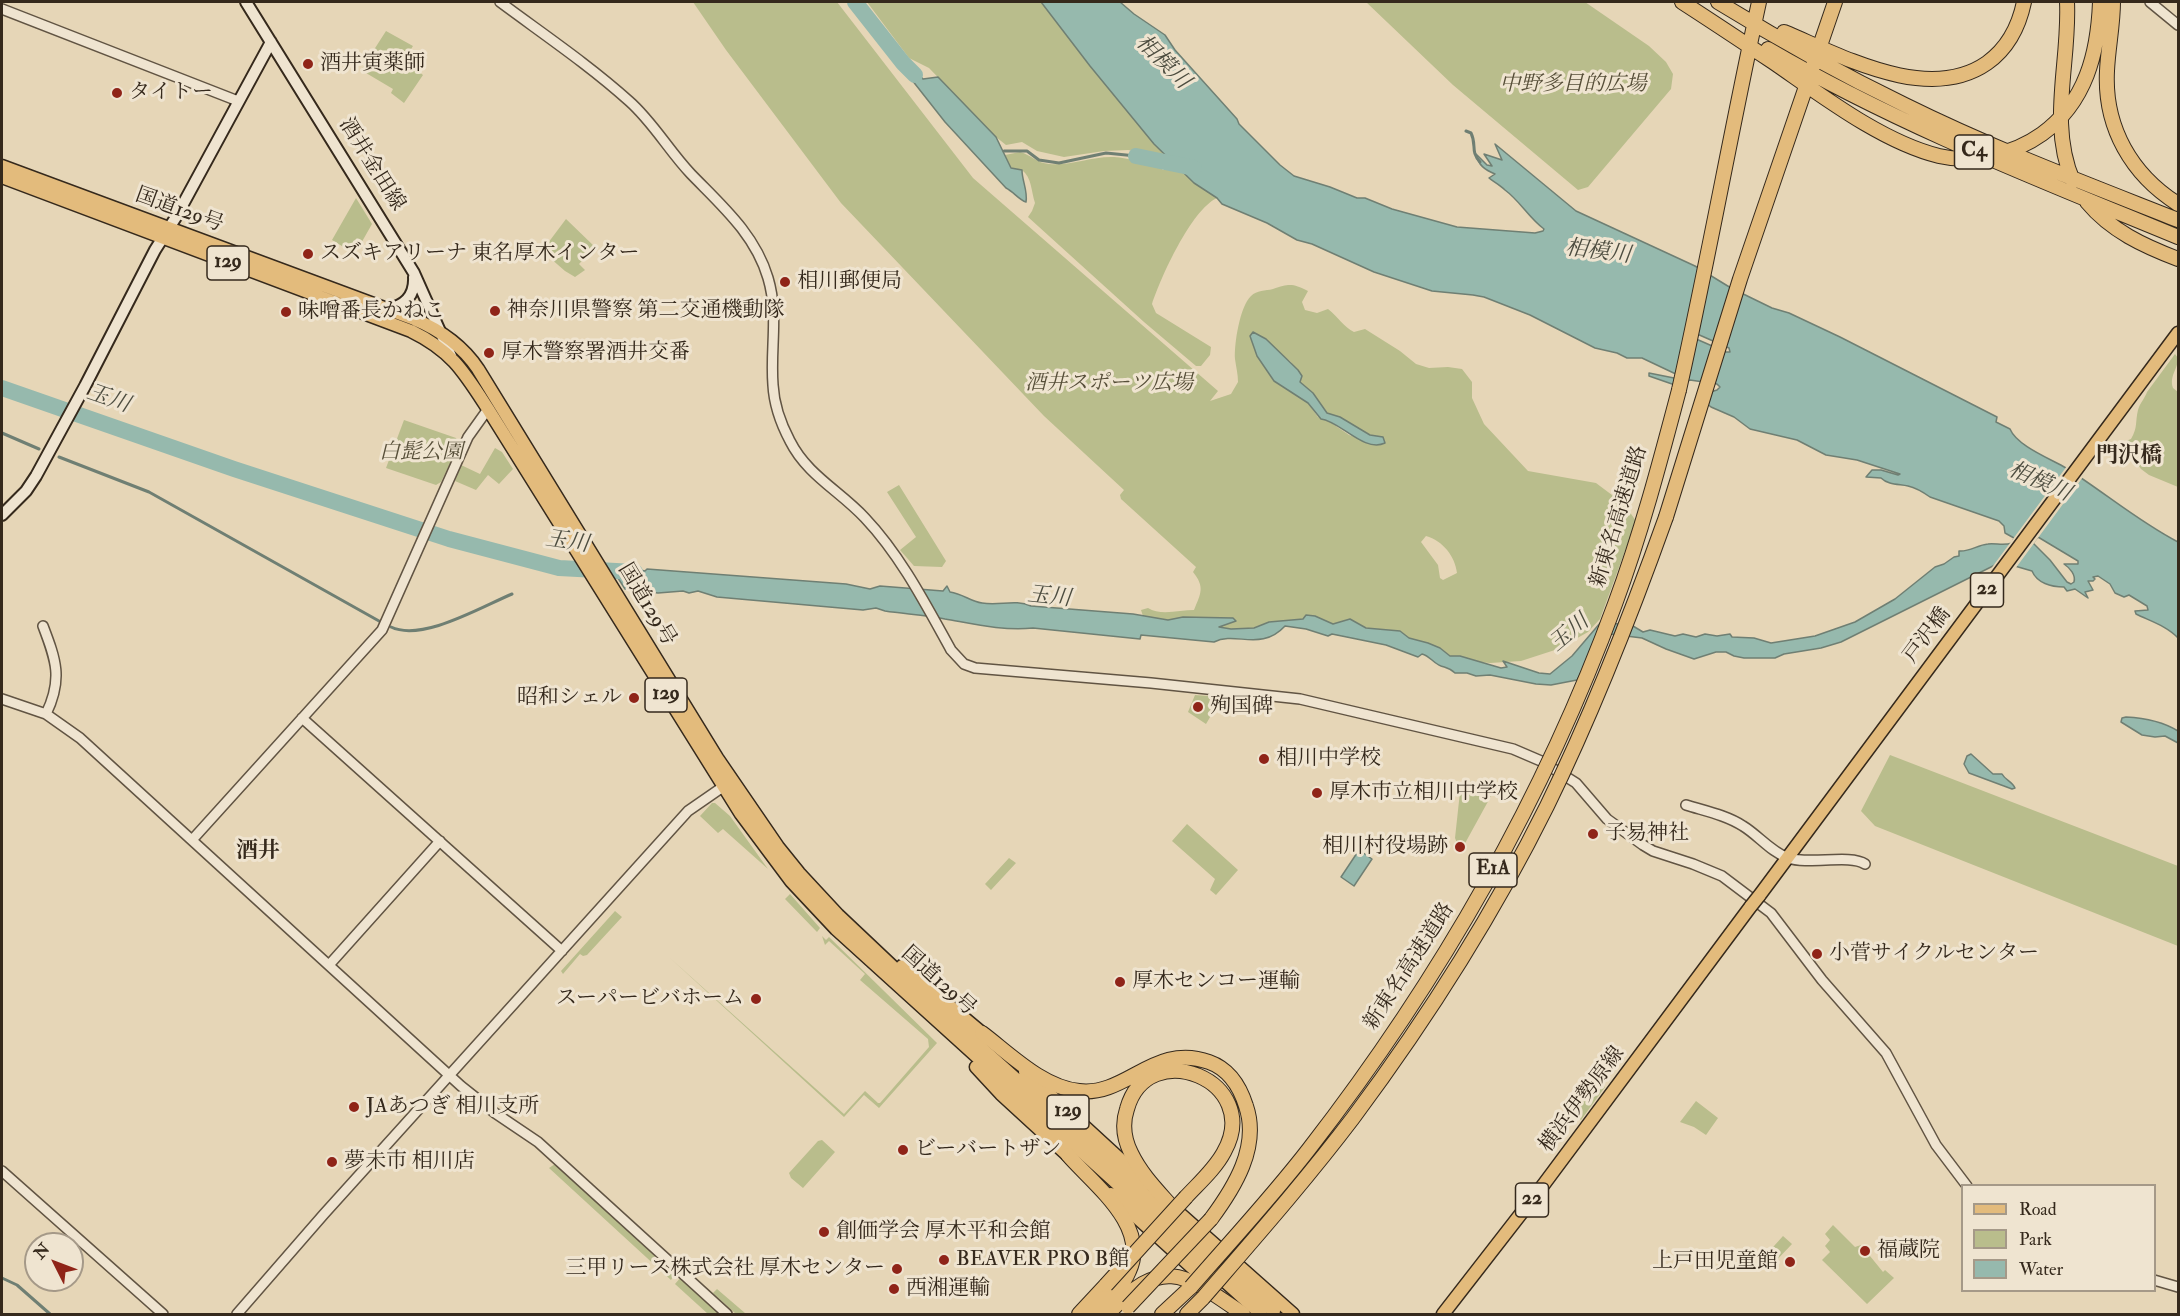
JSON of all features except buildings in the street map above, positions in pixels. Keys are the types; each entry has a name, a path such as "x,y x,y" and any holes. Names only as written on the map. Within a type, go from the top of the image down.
{"highway":[{"path":"1682,2 1818,93 1893,138 1934,155 1966,159 1999,154 2024,145 2046,131 2067,111 2083,86 2092,61 2100,2"},
{"name":"C4","path":"1689,2 1777,54 1898,117 1977,154 2178,237"},
{"name":"C4","path":"1718,2 1833,68 1906,106 2006,151 2178,220"},
{"name":"新東名高速道路","path":"1164,1314 1191,1287 1275,1191 1340,1109 1424,986 1503,852 1563,731 1616,603 1639,534 1679,390 1759,2"},
{"name":"新東名高速道路","path":"1188,1314 1287,1200 1373,1090 1454,970 1515,866 1575,746 1624,632 1666,517 1704,401 1740,279 1835,2"},
{"path":"1734,12 1881,70 1912,78 1941,79 1969,72 1993,58 2014,32 2024,2"},
{"path":"2067,2 2061,123 2064,155 2074,183 2092,208 2114,228 2140,243 2178,259"},
{"path":"2113,2 2107,73 2112,120 2121,144 2134,164 2156,188 2178,204"},
{"path":"982,1033 1046,1080 1059,1086 1081,1091 1101,1089 1155,1064 1183,1057 1199,1058 1214,1064 1236,1082 1248,1111 1250,1126 1248,1145 1238,1177 1228,1196 1210,1219 1124,1311"},
{"path":"1079,1314 1224,1152 1230,1138 1232,1121 1229,1107 1214,1085 1203,1076 1189,1071 1161,1073 1147,1080 1129,1100 1125,1116 1127,1143 1138,1167 1172,1207"},
{"path":"1068,1155 1124,1217 1131,1232 1134,1256 1130,1269 1114,1293 1095,1314"},
{"path":"1108,1314 1132,1290 1152,1278 1178,1277 1202,1286 1243,1314"}],"main road":[{"name":"酒井金田線","path":"246,2 414,273 451,356"},
{"path":"2,515 26,491 61,431 166,232 271,42"},
{"name":"国道129号","path":"2,166 411,331 451,356 488,409 609,604 728,784 818,896 1268,1313"},
{"name":"国道129号","path":"2,177 419,321 441,333 471,358 625,606 769,854 811,905 920,1007 1268,1313"},
{"path":"387,309 401,305 411,295 414,273"},
{"name":"戸沢橋","path":"1792,853 2178,333"},
{"name":"横浜伊勢原線","path":"1443,1314 1544,1184 1792,853"},
{"name":"129","path":"838,915 982,1033 1293,1314"},
{"name":"129","path":"920,1007 1001,1094 1243,1314"}],"street":[{"path":"500,2 629,101 689,171 746,232 761,258 772,290 775,321 772,386 785,431 808,469 866,519 906,572 946,641 960,660 975,668 1300,699 1513,749 1541,760 1576,783 1607,819 1632,838 1653,851 1722,876 1771,913 1822,980 1886,1053 1936,1145 1966,1184"},
{"path":"2150,2 2178,25"},
{"path":"2,9 238,101"},
{"path":"192,840 382,630 468,437 488,409"},
{"path":"43,626 54,657 57,674 54,694 46,714"},
{"path":"2,699 46,714 80,738 449,1075 495,1113 546,1149 727,1314"},
{"path":"302,718 562,951"},
{"path":"237,1314 324,1214 688,811 728,784"},
{"path":"1686,805 1724,817 1808,862 1851,860 1865,864"},
{"path":"329,965 440,841"},
{"path":"2,1171 163,1314"},
{"path":"2156,1281 2178,1287"}],"green space":[{"name":"酒井スポーツ広場","path":"693,2 837,2 973,178 1218,391 1210,401 1231,394 1238,382 1235,359 1238,326 1247,301 1256,293 1287,285 1308,291 1302,302 1305,310 1317,313 1328,309 1350,330 1354,332 1365,329 1416,364 1429,368 1462,369 1472,382 1472,398 1484,424 1528,471 1596,483 1624,504 1636,521 1600,619 1588,632 1558,649 1521,661 1490,663 1450,656 1440,648 1409,638 1400,631 1366,628 1350,619 1333,624 1315,616 1269,622 1254,628 1231,629 1218,628 1233,618 1183,617 1168,620 1143,616 1141,610 1148,608 1164,612 1194,610 1201,590 1193,572 1196,567 1121,499 1120,495 1124,490 1044,416 841,203 726,50","holes":["1256,333 1291,362 1300,382 1313,393 1327,413 1340,417 1370,435 1380,437 1377,445 1349,435 1327,420 1318,417 1308,403 1274,381 1257,356 1250,336","1426,536 1443,545 1454,561 1457,573 1443,580 1440,578 1438,565 1421,542"]},
{"path":"867,2 1041,2 1090,66 1165,156 1128,150 1064,157 1037,151 1022,142 1006,145 929,68 909,58"},
{"name":"中野多目的広場","path":"1366,2 1585,2 1649,46 1666,62 1673,74 1671,89 1588,187 1578,190 1453,85"},
{"path":"386,31 413,46 404,60 423,75 404,103 391,93 393,89 361,70"},
{"path":"1020,152 1049,164 1114,157 1159,166 1163,170 1172,167 1217,198 1207,205 1187,230 1162,278 1152,304 1156,313 1211,347 1210,355 1201,366 1196,366 1144,322 1028,217 1035,203 1029,181 1022,170 1011,169 1005,155"},
{"path":"356,198 372,224 355,254 332,240"},
{"path":"566,219 595,247 579,264 585,270 575,277 542,251"},
{"path":"2175,354 2178,362 2172,384 2178,392 2178,487 2149,475 2141,469 2131,455 2118,461 2112,454 2113,446 2131,439 2135,431 2140,405"},
{"name":"白髭公園","path":"404,420 456,438 459,445 441,482 436,485 386,468"},
{"path":"495,448 502,452 513,469 499,484 488,475 476,490 455,481 461,465 480,474"},
{"path":"899,485 946,561 942,567 914,566 900,550 916,537 887,492"},
{"path":"1195,695 1222,697 1206,724 1188,712"},
{"path":"1890,755 2178,866 2178,946 1875,826 1861,811"},
{"path":"1465,778 1491,796 1463,847 1457,843 1455,838 1460,792"},
{"path":"712,803 730,816 768,869 723,829 718,833 700,816"},
{"path":"1187,824 1238,870 1216,895 1210,890 1215,879 1172,841"},
{"path":"1009,858 1016,863 991,890 985,884"},
{"path":"790,894 820,928 817,932 785,899"},
{"path":"615,911 622,917 587,955 580,954 563,974 561,971"},
{"path":"822,936 826,940 829,937 937,1043 879,1108 864,1095 844,1117 670,958 844,1114 865,1091 880,1103 929,1047 928,1039 860,980 865,974 829,941 825,945"},
{"path":"1587,1076 1605,1087 1581,1120 1564,1106"},
{"path":"1696,1101 1718,1118 1706,1135 1680,1122"},
{"path":"822,1140 835,1152 803,1188 791,1178 789,1173 818,1141"},
{"path":"555,1164 676,1272 671,1280 549,1168"},
{"path":"1833,1225 1855,1247 1861,1245 1883,1272 1885,1270 1894,1278 1867,1304 1822,1260 1830,1252 1825,1246 1830,1240 1825,1234"},
{"path":"1783,1236 1792,1244 1773,1264 1765,1256"},
{"path":"681,1277 722,1314 708,1314 675,1284"},
{"path":"717,1289 745,1313 736,1314 713,1293"}],"water":[{"name":"相模川","path":"1041,2 1120,2 1165,35 1175,50 1239,124 1294,176 1357,198 1365,198 1392,209 1457,227 1535,233 1543,231 1544,229 1515,199 1489,178 1495,174 1485,169 1478,161 1476,154 1487,165 1492,166 1484,154 1502,160 1495,144 1576,211 1695,266 1731,288 1840,337 1997,417 1996,422 2010,429 2020,441 2035,452 2066,468 2149,525 2178,542 2178,638 2164,627 2136,614 2135,611 2148,610 2147,606 2129,595 2124,597 2115,593 2110,584 2098,576 2093,577 2095,579 2093,581 2088,581 2093,590 2085,592 2088,598 2075,589 2067,591 2064,587 2045,583 2037,579 2032,571 2001,562 1841,642 1821,648 1784,654 1775,658 1744,658 1726,652 1716,652 1694,659 1642,638 1610,634 1590,656 1577,680 1551,685 1490,675 1455,673 1422,654 1418,657 1386,645 1332,634 1328,636 1306,629 1285,626 1276,634 1258,640 1222,639 1214,642 1141,635 1140,639 1033,628 1011,629 876,608 863,610 717,597 698,591 658,593 625,589 609,564 645,571 647,569 846,584 870,589 880,586 943,591 947,586 950,592 982,603 1019,603 1031,606 1133,614 1168,620 1183,617 1233,618 1236,621 1219,627 1231,629 1254,628 1269,622 1303,619 1306,615 1315,616 1333,624 1350,619 1366,628 1400,631 1409,638 1440,648 1450,656 1460,656 1501,668 1507,667 1503,661 1539,673 1550,674 1572,656 1601,622 1633,626 1643,632 1650,630 1675,636 1730,634 1732,637 1754,638 1771,643 1815,636 1855,622 1895,599 1935,567 1959,556 1959,551 1988,544 2012,543 2014,538 2005,533 2004,526 1999,521 1930,497 1911,487 1890,483 1881,478 1866,477 1872,470 1900,474 1857,460 1826,455 1797,440 1750,429 1734,417 1711,407 1698,396 1717,390 1720,387 1717,384 1690,380 1684,384 1672,384 1649,376 1649,373 1679,379 1680,376 1642,358 1627,358 1595,348 1530,315 1484,297 1432,291 1374,272 1312,244 1297,240 1267,223 1222,204 1217,198 1194,183 1154,144","holes":["1688,330 1729,348 1730,352 1687,335","2038,537 2078,561 2078,564 2064,564 2072,572 2074,582 2071,584 2067,582 2033,543"]},
{"path":"901,58 905,59 923,79 938,77 996,137 1011,168 1022,170 1026,202 1006,188 945,122 897,61"},
{"path":"1253,332 1266,339 1298,370 1302,376 1300,382 1313,393 1327,413 1340,417 1370,435 1383,437 1385,443 1369,444 1321,419 1308,403 1274,381 1257,356 1250,336"},
{"path":"2122,718 2153,721 2178,731 2178,743 2165,736 2142,735 2121,722"},
{"path":"1971,754 1993,774 2002,774 2015,788 2012,789 1969,773 1964,764 1967,756"},
{"path":"1359,850 1372,859 1354,886 1341,877"}],"pier":[{"path":"2067,466 2083,477 2015,569 2002,565 1990,570"}],"waterway":[{"path":"855,2 915,75"},
{"path":"1466,131 1471,133 1475,155 1480,162"},
{"path":"1004,151 1027,151 1039,160 1059,163 1106,153 1136,156"},
{"path":"1136,156 1194,168"},
{"name":"玉川","path":"2,388 234,469 449,539 559,568 635,572"},
{"path":"2,433 39,449"},
{"path":"59,457 149,492 379,621"},
{"path":"391,627 404,630 435,627 512,594"},
{"path":"2,1278 17,1285 50,1314"}],"place":[{"name":"酒井寅薬師","path":"308,64"},
{"name":"タイトー","path":"117,93"},
{"name":"スズキアリーナ 東名厚木インター","path":"308,254"},
{"name":"相川郵便局","path":"785,282"},
{"name":"神奈川県警察 第二交通機動隊","path":"495,311"},
{"name":"味噌番長かねこ","path":"286,312"},
{"name":"厚木警察署酒井交番","path":"489,353"},
{"name":"昭和シェル","path":"634,698"},
{"name":"殉国碑","path":"1198,707"},
{"name":"相川中学校","path":"1264,759"},
{"name":"厚木市立相川中学校","path":"1317,793"},
{"name":"子易神社","path":"1593,834"},
{"name":"相川村役場跡","path":"1460,847"},
{"name":"小菅サイクルセンター","path":"1817,954"},
{"name":"厚木センコー運輸","path":"1120,982"},
{"name":"スーパービバホーム","path":"756,999"},
{"name":"JAあつぎ 相川支所","path":"354,1107"},
{"name":"ビーバートザン","path":"903,1150"},
{"name":"夢未市 相川店","path":"332,1162"},
{"name":"創価学会 厚木平和会館","path":"824,1232"},
{"name":"福蔵院","path":"1865,1251"},
{"name":"BEAVER PRO B館","path":"944,1260"},
{"name":"上戸田児童館","path":"1790,1262"},
{"name":"三甲リース株式会社 厚木センター","path":"897,1269"},
{"name":"西湘運輸","path":"894,1289"}],"district":[{"name":"門沢橋","path":"2129,457"},
{"name":"酒井","path":"258,852"}]}
